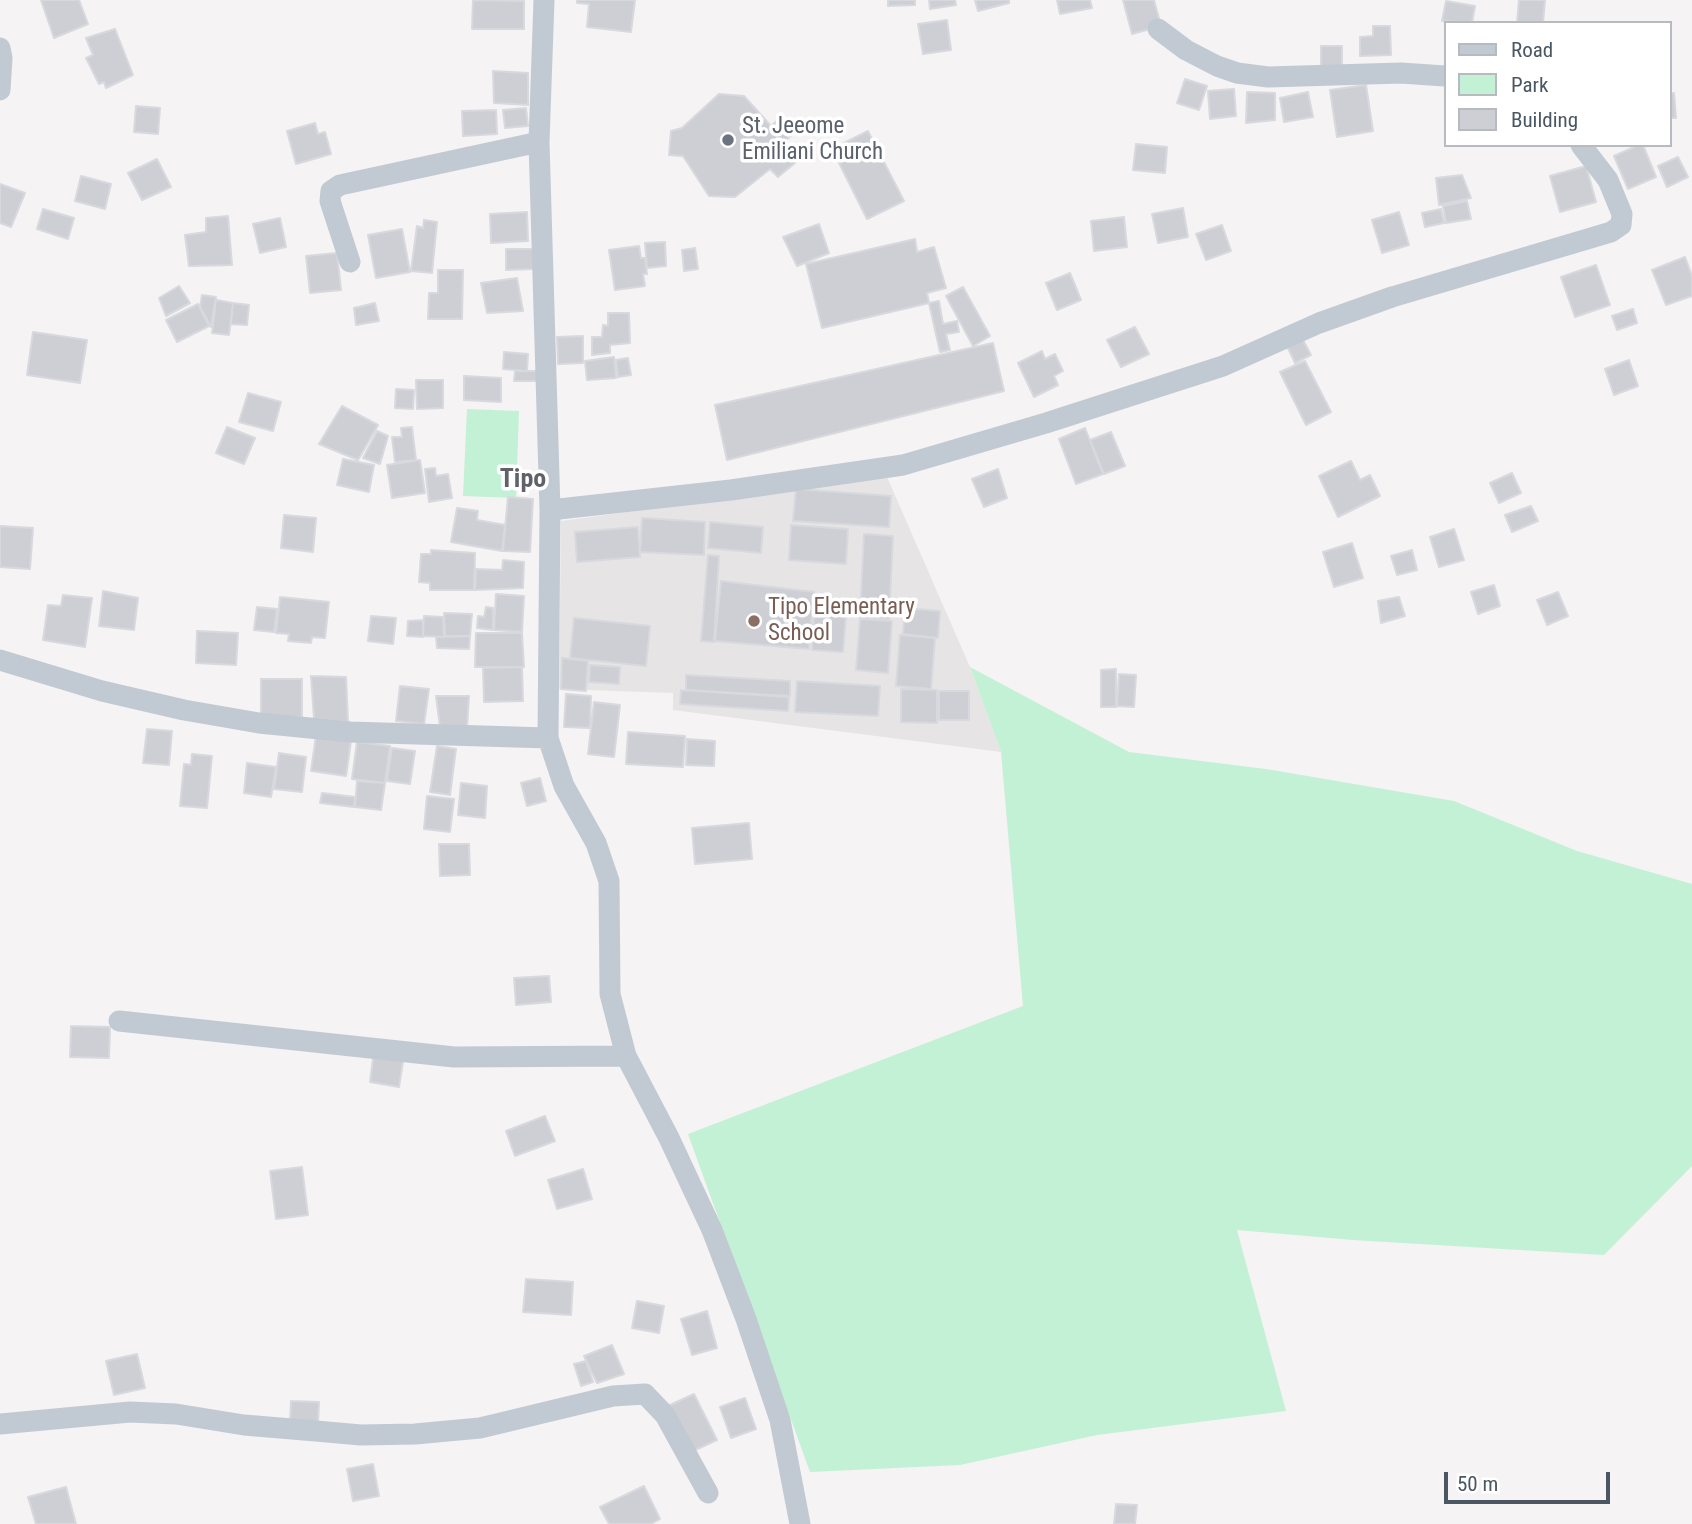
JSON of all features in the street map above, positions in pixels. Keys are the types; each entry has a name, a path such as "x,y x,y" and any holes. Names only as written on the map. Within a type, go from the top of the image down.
{"street":[{"path":"544,0 539,142 550,510 548,738 564,786 596,843 608,881 610,994 626,1056 669,1138 712,1230 746,1318 780,1420 800,1524"},
{"path":"1158,29 1186,50 1237,73 1268,77 1401,73 1444,76"},
{"path":"0,48 0,90"},
{"path":"350,262 330,201 331,191 340,186 539,142"},
{"path":"550,510 731,490 903,465 1046,423 1223,366 1319,323 1392,297 1611,232 1621,225 1622,214 1608,180 1583,147"},
{"path":"0,660 102,691 184,710 259,723 350,732 548,738"},
{"path":"119,1021 454,1057 626,1056"},
{"path":"0,1424 130,1412 176,1414 244,1425 316,1431 415,1434 481,1428 613,1395 645,1394 665,1415 708,1493"}],"shaded area":[{"name":"Tipo Elementary School","path":"887,477 970,667 1001,752 673,710 673,693 559,689 561,521"}],"green space":[{"path":"467,409 519,411 516,498 463,496"},
{"path":"970,667 1129,752 1266,769 1454,801 1577,851 1692,884 1692,1166 1604,1255 1237,1230 1286,1411 1097,1435 960,1465 810,1472 688,1134 1023,1006 1001,752"}],"building":[{"path":"41,0 79,0 88,24 54,38"},
{"path":"473,0 524,1 524,29 472,29"},
{"path":"577,0 635,0 631,32 587,27 589,4 577,3"},
{"path":"888,0 915,0 915,5 888,6"},
{"path":"929,0 955,0 956,5 930,9"},
{"path":"975,0 1009,0 1009,3 978,11"},
{"path":"1057,0 1090,0 1092,8 1060,14"},
{"path":"1123,0 1154,0 1161,26 1132,34"},
{"path":"1519,0 1545,0 1543,21 1517,21"},
{"path":"1446,1 1475,6 1472,21 1442,21"},
{"path":"947,20 951,50 923,54 918,24"},
{"path":"1373,26 1390,26 1391,55 1360,56 1360,37 1373,36"},
{"path":"115,29 133,75 106,88 104,82 99,84 86,58 93,55 86,38"},
{"path":"1321,46 1342,46 1342,66 1321,67"},
{"path":"493,71 528,73 528,105 494,103"},
{"path":"1185,79 1207,86 1199,110 1177,103"},
{"path":"1366,85 1373,131 1337,137 1330,90"},
{"path":"1234,89 1236,116 1210,119 1208,91"},
{"path":"1247,92 1275,93 1275,120 1246,123"},
{"path":"1308,92 1313,117 1284,122 1280,98"},
{"path":"1674,93 1676,118 1671,118 1671,94"},
{"name":"St. Jeeome Emiliani Church","path":"719,94 744,96 771,126 779,119 793,134 779,146 795,163 778,177 770,169 735,197 709,196 683,156 669,155 671,131 682,128"},
{"path":"136,106 160,108 158,134 134,132"},
{"path":"526,108 528,126 505,128 503,110"},
{"path":"496,110 497,134 463,136 462,111"},
{"path":"315,123 318,134 325,132 331,154 296,164 287,131"},
{"path":"868,131 904,201 867,219 832,149"},
{"path":"1136,144 1167,147 1165,173 1133,170"},
{"path":"1634,147 1644,147 1656,177 1628,189 1614,156"},
{"path":"1678,157 1688,177 1667,187 1658,166"},
{"path":"157,159 171,187 142,200 128,173"},
{"path":"1586,166 1596,202 1560,212 1550,176"},
{"path":"1462,175 1471,198 1439,205 1436,178"},
{"path":"81,176 111,184 105,209 75,201"},
{"path":"0,184 25,193 11,227 0,223"},
{"path":"1467,201 1471,219 1446,223 1443,206"},
{"path":"1183,208 1188,237 1158,243 1152,214"},
{"path":"43,209 74,218 68,239 37,229"},
{"path":"1441,209 1444,223 1425,227 1422,213"},
{"path":"527,212 528,241 491,243 490,214"},
{"path":"1399,212 1409,245 1382,253 1372,220"},
{"path":"228,216 232,265 189,266 185,235 206,232 206,218"},
{"path":"1124,217 1127,247 1094,251 1091,221"},
{"path":"280,218 286,247 260,253 253,224"},
{"path":"424,220 437,222 432,273 411,271 417,226 423,228"},
{"path":"819,224 829,253 797,266 783,237"},
{"path":"1222,225 1231,251 1206,260 1196,234"},
{"path":"402,229 410,272 376,278 368,235"},
{"path":"915,239 917,252 934,247 946,288 927,293 929,303 822,328 806,264"},
{"path":"665,242 666,266 647,268 645,243"},
{"path":"639,246 641,258 645,258 645,286 615,290 609,250"},
{"path":"695,248 698,269 684,271 682,250"},
{"path":"506,249 534,249 534,269 506,270"},
{"path":"337,253 341,290 310,293 306,256"},
{"path":"1685,257 1692,276 1692,296 1666,305 1652,270"},
{"path":"1596,265 1610,305 1575,317 1561,277"},
{"path":"438,270 463,270 462,319 428,319 429,293 438,293"},
{"path":"1070,273 1081,300 1057,310 1046,283"},
{"path":"517,278 523,311 487,313 481,283"},
{"path":"179,286 190,303 166,316 159,298"},
{"path":"963,287 990,336 973,346 946,296"},
{"path":"202,295 216,297 211,327 200,307"},
{"path":"216,300 233,303 229,335 212,333"},
{"path":"939,301 943,324 957,321 959,332 946,334 950,350 940,352 929,303"},
{"path":"233,303 249,305 247,325 231,324"},
{"path":"375,303 379,321 356,325 354,308"},
{"path":"198,304 209,326 177,342 166,320"},
{"path":"1633,309 1637,323 1617,330 1612,316"},
{"path":"608,313 629,313 630,343 610,345 610,353 592,355 592,337 602,337 603,325 608,326"},
{"path":"1135,327 1149,354 1121,367 1107,340"},
{"path":"33,332 87,340 80,383 27,375"},
{"path":"583,336 583,363 558,364 557,337"},
{"path":"1302,338 1311,355 1295,363 1287,346"},
{"path":"993,343 1004,391 727,460 715,405"},
{"path":"1042,351 1045,359 1055,354 1063,371 1054,376 1058,385 1034,397 1018,363"},
{"path":"504,352 528,354 527,371 503,369"},
{"path":"614,357 616,378 587,380 585,361"},
{"path":"628,358 631,375 618,377 616,360"},
{"path":"1629,360 1638,386 1614,395 1605,369"},
{"path":"1305,361 1331,412 1306,425 1280,372"},
{"path":"515,371 538,371 538,381 514,381"},
{"path":"464,376 501,378 501,402 464,400"},
{"path":"416,380 443,380 443,408 417,409"},
{"path":"396,389 414,390 413,409 395,408"},
{"path":"248,393 281,402 273,431 239,422"},
{"path":"342,406 378,425 358,460 319,444"},
{"path":"227,427 255,438 244,464 216,453"},
{"path":"412,427 416,460 395,462 392,437 402,437 401,428"},
{"path":"1085,428 1103,474 1076,484 1059,439"},
{"path":"377,431 388,436 380,464 363,458"},
{"path":"1111,432 1125,466 1104,474 1090,440"},
{"path":"343,459 374,465 369,492 337,485"},
{"path":"420,460 425,493 392,498 387,465"},
{"path":"1351,461 1360,480 1370,475 1380,496 1338,517 1319,476"},
{"path":"435,468 436,476 448,474 452,498 429,502 425,469"},
{"path":"998,469 1007,498 984,507 972,479"},
{"path":"1512,473 1521,493 1499,503 1490,483"},
{"path":"796,489 891,496 889,527 793,521"},
{"path":"508,497 533,499 530,552 503,551"},
{"path":"1531,506 1538,521 1512,532 1505,515"},
{"path":"457,508 478,511 477,520 505,525 502,551 451,542"},
{"path":"284,515 316,518 313,552 281,548"},
{"path":"642,518 705,522 704,555 640,552"},
{"path":"710,522 763,527 761,553 708,548"},
{"path":"791,525 848,529 846,564 789,560"},
{"path":"0,526 33,528 30,569 0,567"},
{"path":"638,527 640,557 577,562 575,532"},
{"path":"1454,529 1464,560 1439,567 1430,537"},
{"path":"864,534 893,536 889,619 860,617"},
{"path":"1352,543 1363,578 1334,587 1323,552"},
{"path":"431,550 475,553 474,590 430,590 430,583 419,582 421,554 431,554"},
{"path":"1412,550 1417,570 1397,575 1391,556"},
{"path":"708,555 719,556 714,642 701,641"},
{"path":"503,560 524,562 523,588 475,590 476,569 502,570"},
{"path":"721,581 814,592 809,649 715,641"},
{"path":"1494,585 1500,606 1478,614 1471,592"},
{"path":"103,591 138,598 134,630 99,626"},
{"path":"1558,592 1568,616 1547,625 1537,600"},
{"path":"496,594 524,596 522,632 494,630"},
{"path":"63,595 92,598 85,647 43,640 48,605 61,606"},
{"path":"280,597 329,602 325,638 312,637 311,643 288,641 289,634 276,633"},
{"path":"1399,597 1405,616 1381,623 1378,601"},
{"path":"815,601 847,603 843,652 812,650"},
{"path":"257,607 277,609 274,632 254,630"},
{"path":"486,607 493,608 493,630 477,628 478,616 484,617"},
{"path":"905,608 940,611 938,638 903,634"},
{"path":"444,613 472,614 470,636 445,636"},
{"path":"371,616 396,618 393,644 368,641"},
{"path":"424,616 443,617 444,637 423,636"},
{"path":"574,618 650,626 646,666 570,658"},
{"path":"860,619 892,621 888,673 856,670"},
{"path":"423,620 423,637 407,636 408,621"},
{"path":"197,631 238,633 236,665 196,663"},
{"path":"476,633 522,633 524,667 475,667"},
{"path":"900,635 935,638 931,689 896,686"},
{"path":"470,636 469,649 437,648 436,637"},
{"path":"562,658 588,661 586,691 561,689"},
{"path":"590,665 620,667 619,684 589,682"},
{"path":"522,667 523,701 484,702 483,668"},
{"path":"1116,669 1116,707 1101,707 1101,670"},
{"path":"1119,674 1136,675 1134,707 1117,706"},
{"path":"686,675 790,681 790,696 686,690"},
{"path":"311,676 346,677 348,722 314,719"},
{"path":"261,679 302,679 302,717 261,717"},
{"path":"797,681 880,686 878,716 795,712"},
{"path":"400,686 429,689 424,724 396,721"},
{"path":"901,689 937,690 937,723 901,722"},
{"path":"681,690 789,697 788,711 680,704"},
{"path":"939,691 969,691 969,720 939,720"},
{"path":"566,694 591,696 590,728 564,727"},
{"path":"436,696 469,696 467,728 440,727"},
{"path":"594,702 620,705 614,757 588,754"},
{"path":"147,729 172,731 169,765 143,763"},
{"path":"628,732 685,736 683,767 626,764"},
{"path":"316,736 351,741 346,776 311,771"},
{"path":"687,739 715,741 714,766 686,765"},
{"path":"357,742 390,746 385,783 352,779"},
{"path":"437,746 456,749 450,795 430,792"},
{"path":"392,748 415,751 410,784 387,781"},
{"path":"279,753 306,757 302,792 274,789"},
{"path":"192,754 212,756 207,808 180,806 184,764 191,765"},
{"path":"247,763 276,767 271,797 244,793"},
{"path":"540,778 546,801 527,806 521,783"},
{"path":"357,781 385,783 381,810 355,807"},
{"path":"461,783 487,786 485,818 458,815"},
{"path":"322,793 355,797 354,807 320,803"},
{"path":"427,796 454,799 450,832 424,829"},
{"path":"749,823 752,859 695,864 692,828"},
{"path":"439,844 469,844 470,875 440,876"},
{"path":"549,976 551,1002 516,1005 514,978"},
{"path":"71,1026 110,1027 109,1058 70,1057"},
{"path":"374,1051 404,1055 399,1087 370,1082"},
{"path":"545,1116 555,1141 515,1156 506,1131"},
{"path":"302,1167 308,1215 276,1219 270,1171"},
{"path":"583,1169 592,1199 557,1209 548,1180"},
{"path":"526,1279 573,1282 571,1315 523,1312"},
{"path":"637,1301 664,1306 659,1333 632,1328"},
{"path":"707,1311 717,1348 692,1355 681,1319"},
{"path":"612,1345 624,1374 597,1383 584,1356"},
{"path":"137,1354 145,1388 114,1395 106,1361"},
{"path":"586,1361 593,1382 581,1386 574,1364"},
{"path":"694,1394 717,1440 693,1451 670,1405"},
{"path":"745,1398 756,1429 731,1438 720,1407"},
{"path":"291,1401 319,1402 318,1423 290,1421"},
{"path":"373,1464 379,1496 353,1501 347,1469"},
{"path":"644,1486 660,1519 651,1524 609,1524 600,1507"},
{"path":"66,1487 76,1524 36,1524 28,1497"},
{"path":"1116,1504 1137,1505 1135,1524 1114,1524"}],"place":[{"name":"St. Jeeome Emiliani Church","path":"728,140"},
{"name":"Tipo Elementary School","path":"754,621"}],"district":[{"name":"Tipo","path":"523,480"}]}
